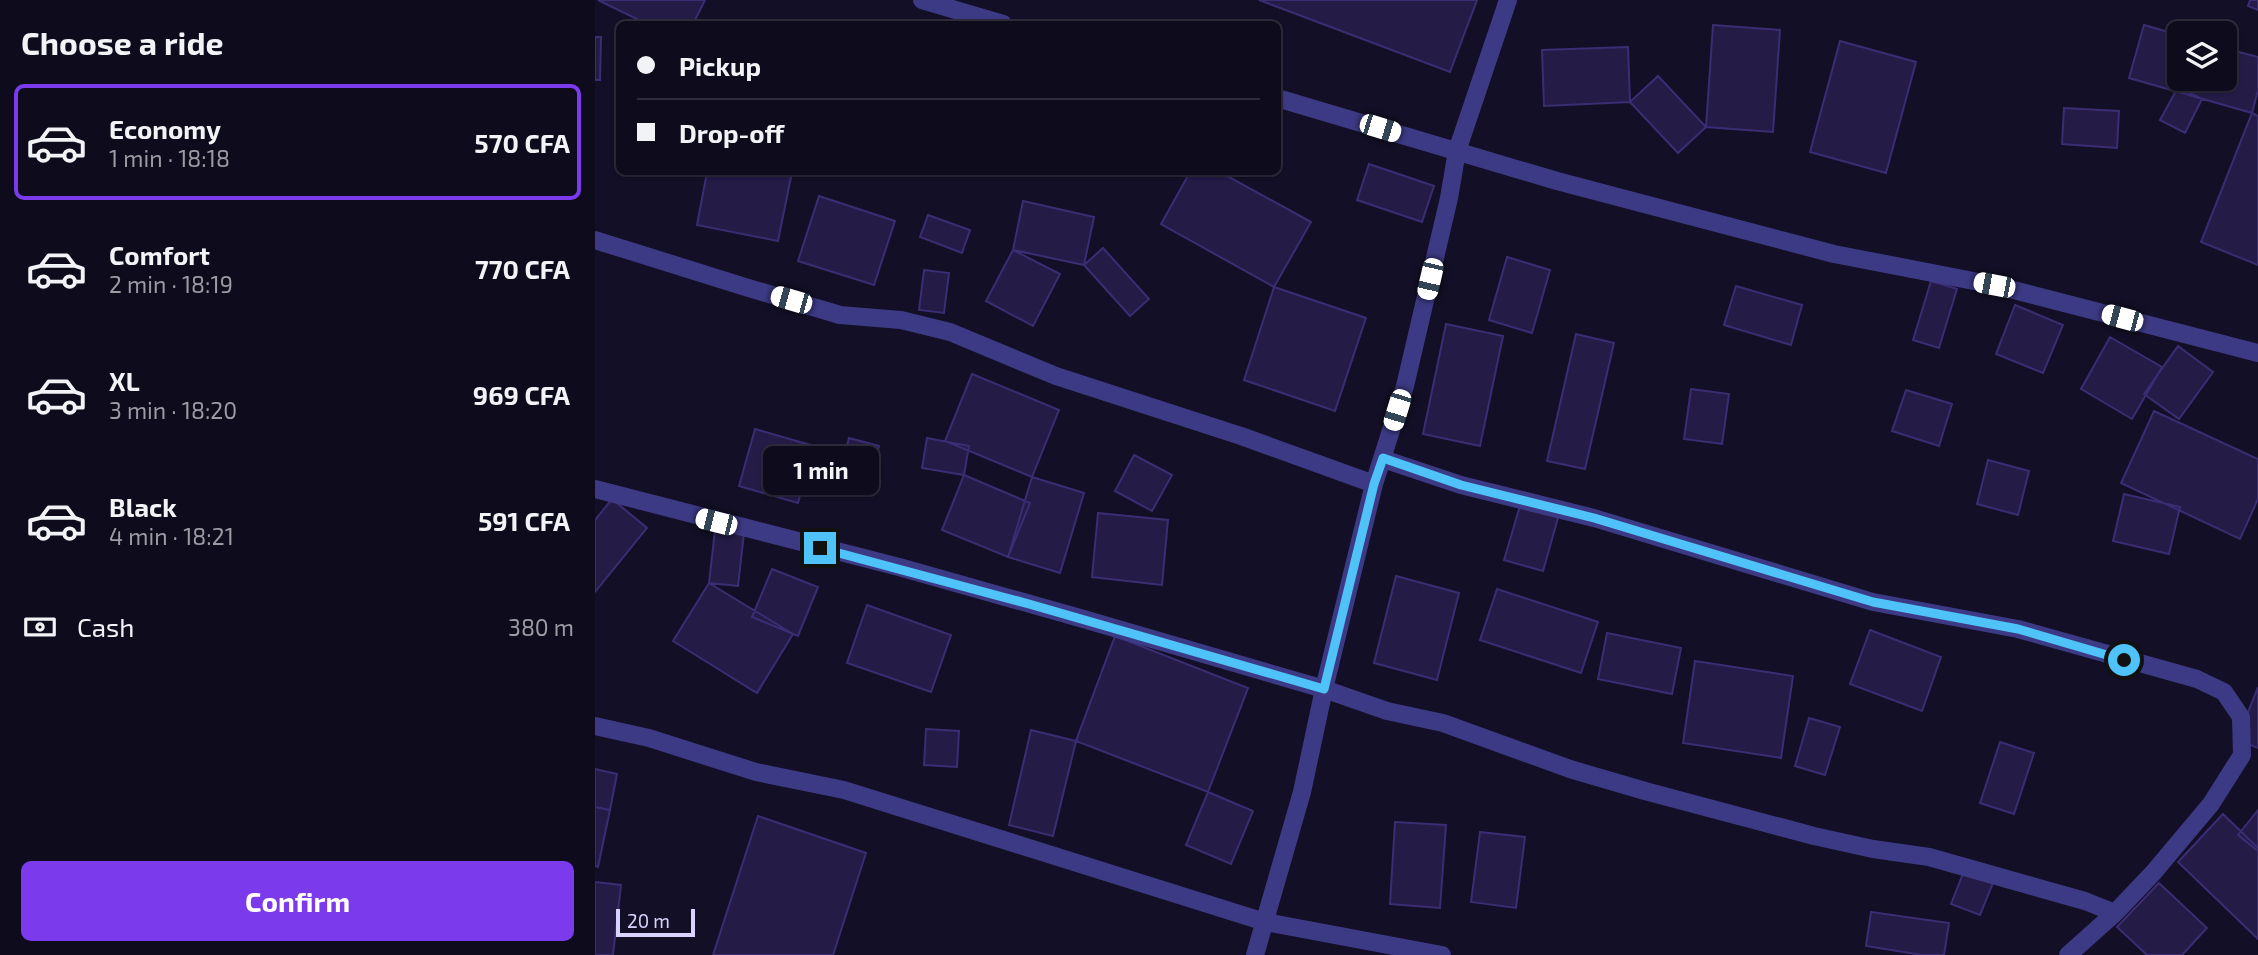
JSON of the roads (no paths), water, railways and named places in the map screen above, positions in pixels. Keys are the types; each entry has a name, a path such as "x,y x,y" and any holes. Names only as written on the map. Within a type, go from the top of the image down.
{"street":[{"path":"922,0 993,21"},
{"path":"1255,955 1302,792 1374,484 1405,386 1449,198 1457,151 1508,0"},
{"path":"1281,99 1557,181 1834,254 1994,285 2258,353"},
{"path":"595,240 840,315 901,320 950,332 1056,376 1241,436 1374,484"},
{"path":"1383,458 1461,485 1594,518 1873,602 2018,629 2197,679 2224,692 2241,717 2242,755 2211,804 2153,873 2115,913 2068,955"},
{"path":"595,489 899,567 1324,689 1387,711 1443,723 1570,769 1645,791 1814,836 1873,849 1929,857 2085,901 2115,913"},
{"path":"595,726 649,738 756,772 844,790 1265,922 1443,955"}]}
